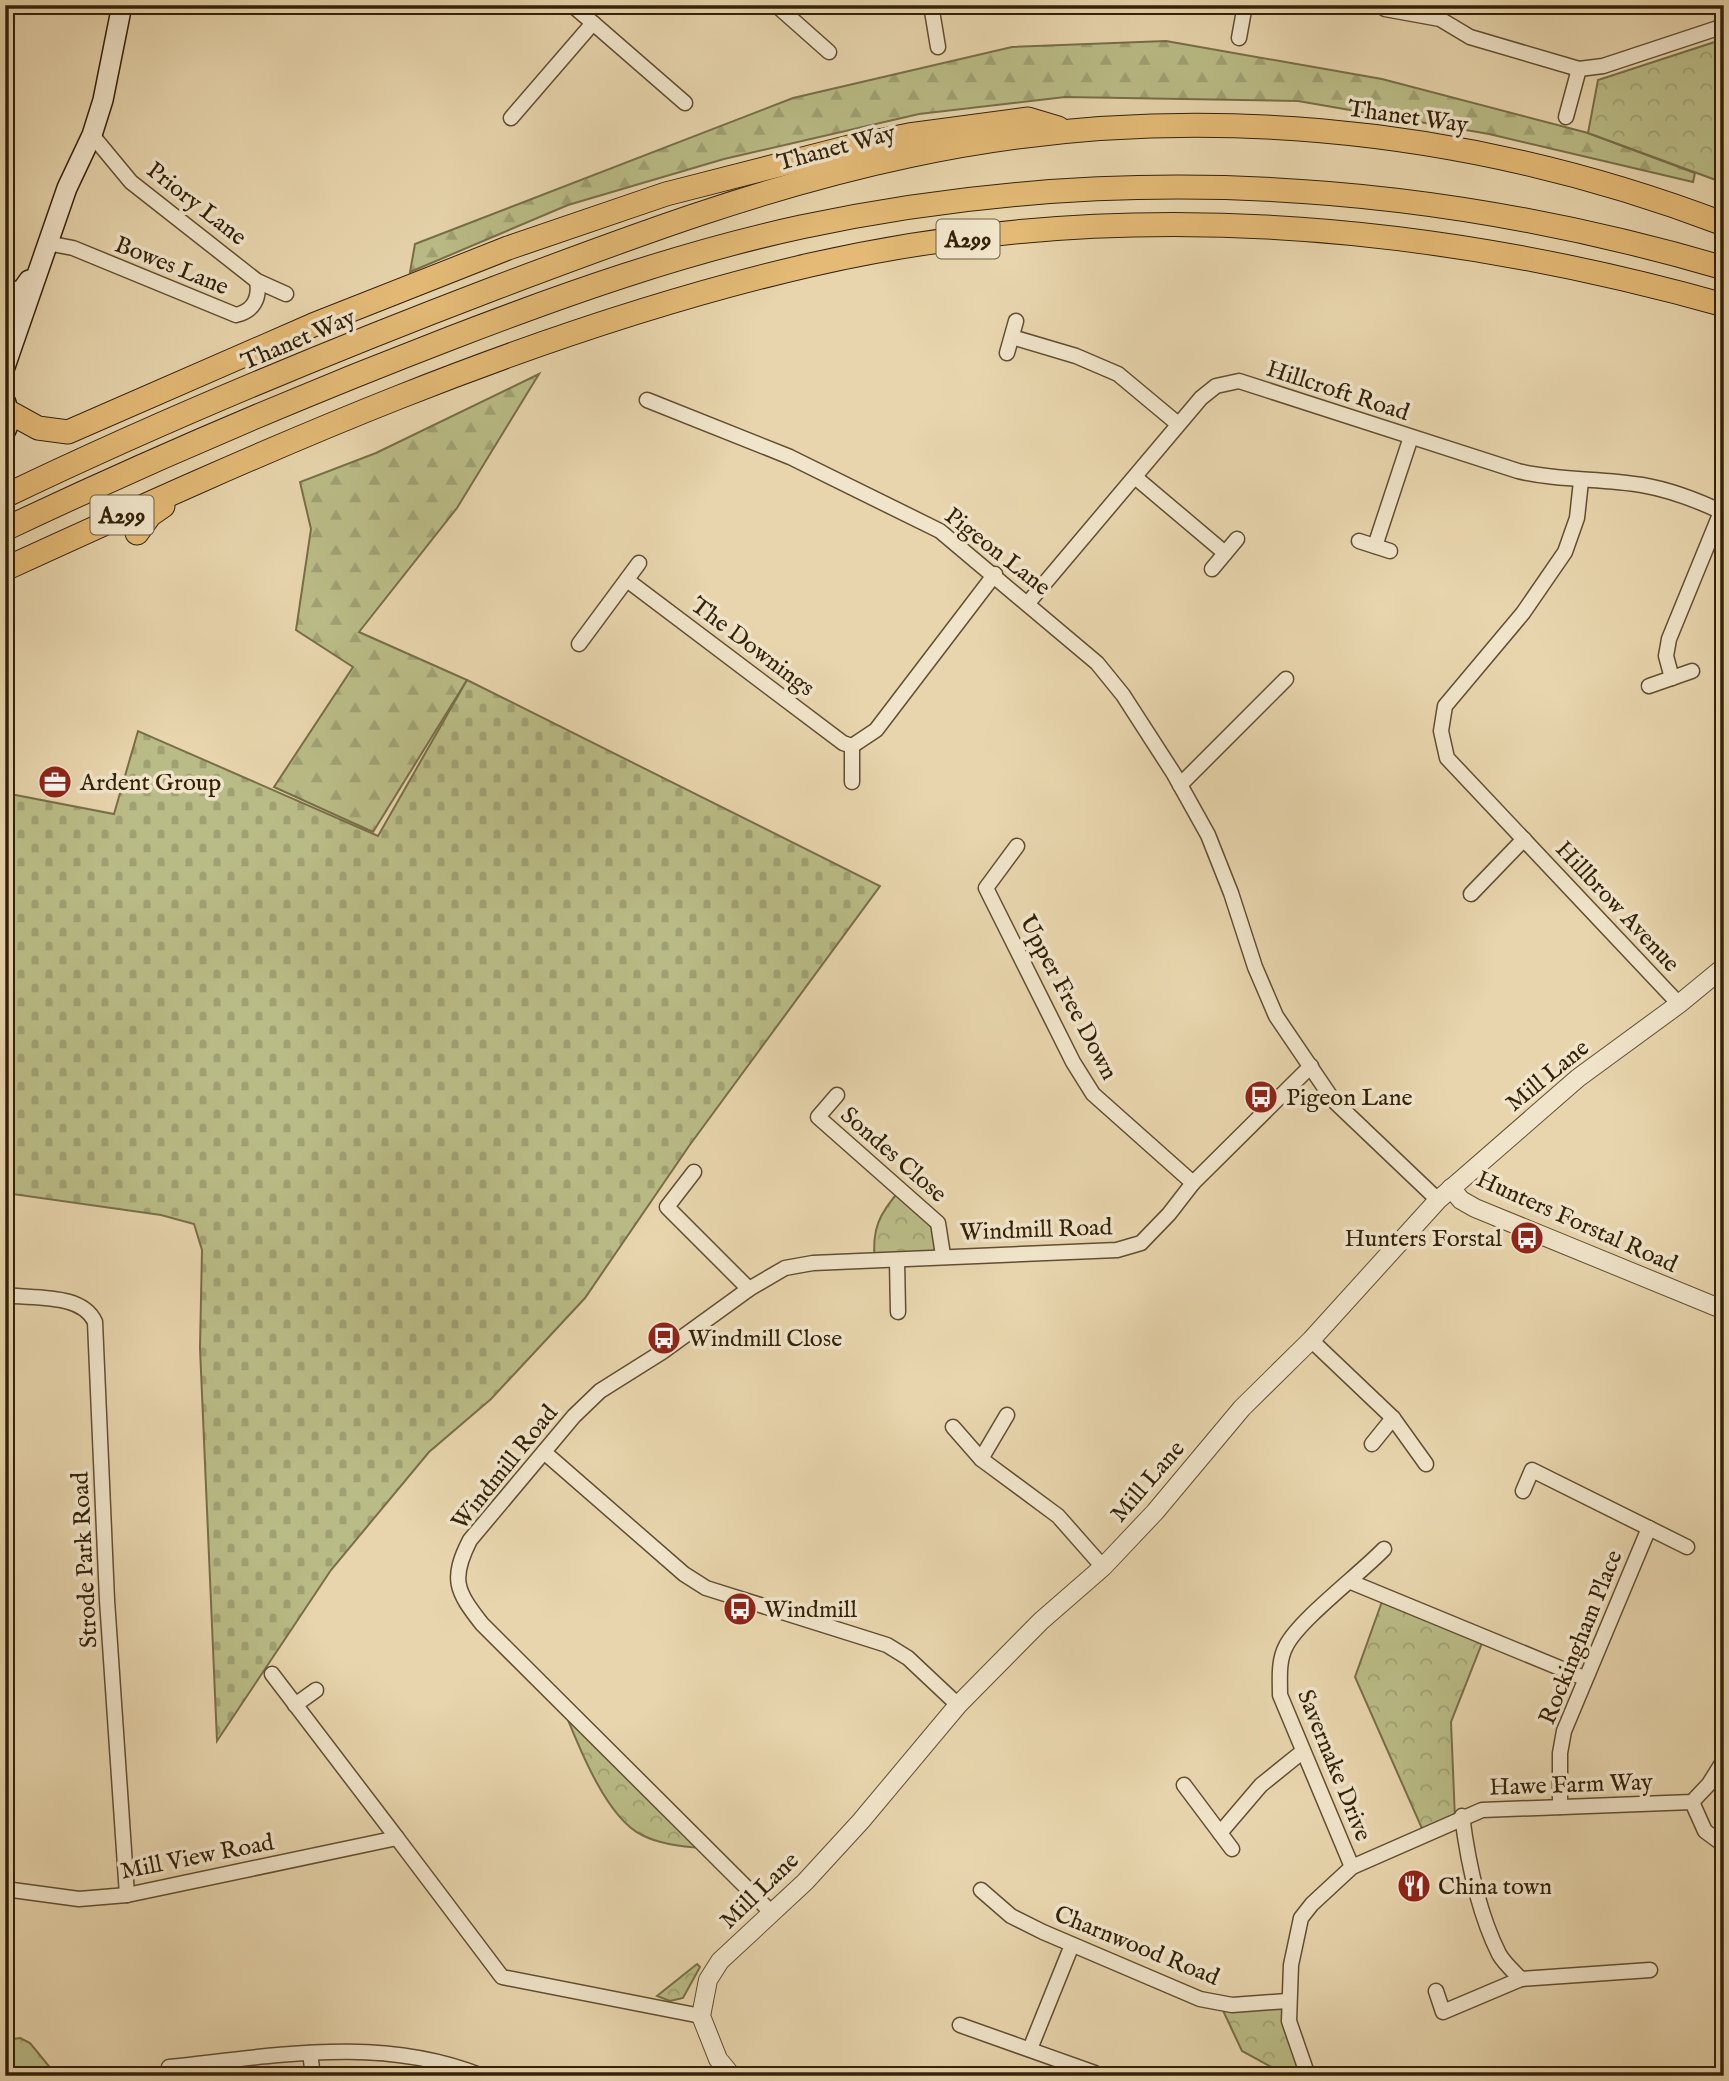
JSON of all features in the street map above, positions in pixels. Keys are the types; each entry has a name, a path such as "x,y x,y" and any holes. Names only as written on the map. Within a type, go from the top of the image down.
{"highway":[{"name":"A299","path":"6,415 38,428 68,432 313,325 508,248 579,222 711,182 849,147 909,135 1028,119 1068,131"},
{"name":"Thanet Way","path":"5,496 334,351 656,228 793,184 871,164 982,142 1068,131 1149,125 1346,132 1440,145 1556,170 1641,195 1724,224"},
{"name":"A299","path":"5,529 117,476 281,406 545,302 638,270 722,246 805,226 904,208 1058,191 1176,186 1279,188 1465,207 1580,229 1724,268"},
{"name":"A299","path":"5,569 204,478 430,386 586,330 811,265 983,237 1142,226 1267,226 1356,233 1479,248 1594,270 1724,305"},
{"path":"136,533 150,515 204,478"}],"main road":[{"path":"5,314 18,291 37,270 92,135 103,100 120,6"},
{"path":"5,367 18,291"}],"street":[{"path":"572,5 685,103"},
{"path":"931,5 938,47"},
{"path":"1239,38 1245,5"},
{"path":"1386,5 1385,9 1440,19 1470,37 1579,69 1603,66 1724,26"},
{"path":"786,8 829,52"},
{"path":"512,118 593,23"},
{"path":"1566,117 1579,69"},
{"name":"Priory Lane","path":"92,135 131,182 257,281 286,294"},
{"name":"Bowes Lane","path":"47,243 73,248 236,315 246,313 253,307 258,295 257,281"},
{"path":"1007,353 1016,321"},
{"path":"1012,337 1076,356 1118,374 1178,424"},
{"name":"Hillcroft Road","path":"1028,603 1178,424 1216,386 1239,382 1518,471 1581,481 1640,485 1687,496 1723,513"},
{"name":"Pigeon Lane","path":"647,400 750,440 904,511 940,531 995,574 1097,663 1123,695 1208,835 1255,967 1276,1016 1333,1100 1349,1117 1444,1194"},
{"path":"1375,546 1411,437"},
{"path":"1135,477 1225,553"},
{"name":"Hillbrow Avenue","path":"1581,481 1577,518 1565,552 1523,613 1446,706 1441,731 1447,758 1679,1004"},
{"path":"1672,678 1666,656 1669,639 1723,513"},
{"path":"1213,569 1237,539"},
{"path":"1359,541 1390,551"},
{"path":"579,644 639,563"},
{"path":"852,782 852,746 876,730 995,574"},
{"name":"The Downings","path":"626,580 844,743 852,746"},
{"path":"1649,686 1692,671"},
{"path":"1180,785 1286,679"},
{"name":"Hillbrow Avenue","path":"1471,894 1524,839"},
{"name":"Upper Free Down","path":"1017,846 986,888 1073,1062 1093,1094 1193,1183"},
{"name":"Mill Lane","path":"701,2016 708,1980 720,1961 772,1913 861,1821 958,1705 1041,1621 1103,1567 1155,1512 1242,1408 1311,1340 1444,1194 1578,1078 1679,1004 1724,967"},
{"name":"Windmill Road","path":"772,1913 482,1624 461,1597 457,1579 460,1560 470,1540 600,1391 662,1352 749,1289 785,1268 813,1263 897,1260 943,1255 1117,1250 1141,1242 1169,1214 1193,1183 1311,1066"},
{"name":"Sondes Close","path":"837,1095 818,1117 938,1223 943,1255"},
{"path":"694,1172 667,1207 749,1289"},
{"name":"Hunters Forstal Road","path":"1444,1194 1724,1310"},
{"path":"897,1260 898,1312"},
{"name":"Strode Park Road","path":"5,1295 78,1303 91,1313 95,1322 107,1600 127,1895"},
{"path":"1311,1340 1393,1418 1426,1464"},
{"path":"981,1459 1007,1415"},
{"path":"1372,1444 1393,1418"},
{"path":"953,1427 981,1459 1058,1516 1103,1567"},
{"path":"544,1452 684,1574 706,1588 887,1645 908,1658 958,1705"},
{"name":"Rockingham Place","path":"1523,1491 1532,1470 1687,1547"},
{"name":"Rockingham Place","path":"1560,1807 1560,1753 1564,1731 1649,1528"},
{"name":"Savernake Drive","path":"1352,1867 1280,1695 1279,1673 1284,1648 1296,1631 1384,1549"},
{"path":"1351,1582 1584,1678"},
{"path":"271,1674 502,1977 701,2016 718,2059 732,2076"},
{"path":"295,1705 316,1690"},
{"path":"1220,1833 1261,1785 1302,1752"},
{"path":"1724,1760 1709,1784 1692,1802 1705,1831 1724,1845"},
{"path":"1184,1785 1232,1849"},
{"name":"Hawe Farm Way","path":"1308,2076 1292,2036 1287,2001 1291,1965 1301,1918 1322,1894 1352,1867 1462,1816 1482,1810 1692,1802"},
{"path":"1462,1816 1466,1852 1479,1898 1500,1956 1521,1979"},
{"name":"Mill View Road","path":"7,1892 79,1899 127,1895 397,1838"},
{"name":"Charnwood Road","path":"981,1890 1012,1916 1072,1945 1200,1999 1232,2005 1287,2001"},
{"path":"1030,2049 1072,1945"},
{"path":"1436,1991 1443,2012 1521,1979 1650,1970"},
{"path":"960,2025 1095,2073"},
{"path":"169,2067 310,2053 394,2052 459,2067 482,2076"},
{"path":"310,2053 313,2076"}],"green space":[{"path":"1724,39 1724,183 1588,133 1598,80"},
{"path":"1166,41 1382,79 1588,133 1695,173 1693,182 1489,134 1298,101 1065,97 919,114 724,159 568,205 410,272 415,244 793,98 1012,47"},
{"path":"539,374 457,508 359,632 467,680 373,832 274,787 353,667 296,630 311,529 300,482 376,453"},
{"path":"467,680 880,886 689,1146 585,1298 491,1399 429,1452 331,1570 217,1741 200,1348 202,1250 194,1224 161,1215 5,1193 5,793 114,814 138,731 378,836"},
{"path":"900,1190 938,1223 943,1255 875,1261 874,1240 878,1222"},
{"path":"1384,1596 1484,1638 1451,1722 1455,1819 1424,1833 1355,1677"},
{"path":"562,1705 706,1849 657,1841 629,1826 604,1796"},
{"path":"697,1964 700,1967 683,1998 670,2001 657,1996"},
{"path":"1287,2001 1308,2076 1288,2076 1242,2051 1219,2002"},
{"path":"20,2038 30,2043 57,2076 5,2076 5,2040"}],"place":[{"name":"Ardent Group","path":"55,782"},
{"name":"Pigeon Lane","path":"1261,1097"},
{"name":"Hunters Forstal","path":"1527,1238"},
{"name":"Windmill Close","path":"664,1338"},
{"name":"Windmill","path":"740,1609"},
{"name":"China town","path":"1414,1886"}]}
